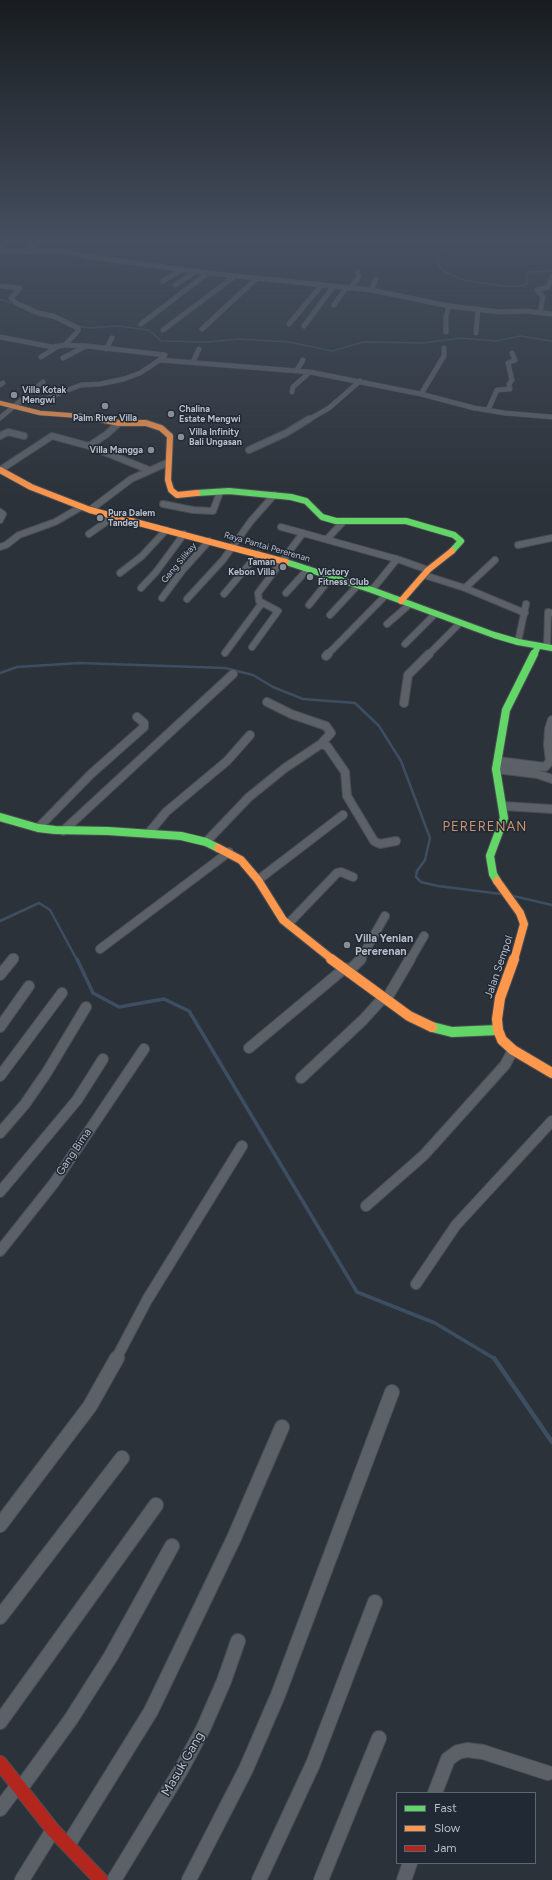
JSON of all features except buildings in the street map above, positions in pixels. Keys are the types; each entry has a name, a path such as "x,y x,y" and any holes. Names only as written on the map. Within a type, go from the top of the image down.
{"street":[{"path":"65,345 78,331 78,329"},
{"path":"476,329 476,334"},
{"path":"0,337 57,347"},
{"path":"106,349 112,338"},
{"path":"0,403 17,404 48,398 81,385 100,384 124,379 140,373 165,355 65,345 57,347 40,357"},
{"path":"63,358 87,346"},
{"path":"421,394 444,356 444,348"},
{"path":"193,362 199,349"},
{"path":"488,410 497,390 510,389 509,384 512,380 508,363 515,360 512,353"},
{"path":"160,360 297,370 360,381 488,410 552,417"},
{"path":"297,370 303,360"},
{"path":"292,392 293,387 310,372"},
{"path":"249,450 286,433 329,408 360,381"},
{"path":"0,418 43,382"},
{"path":"17,404 40,413 82,416 119,423 146,424 156,426 165,431 170,436 169,486 177,496 236,491 274,495 306,501 322,517 344,521 406,521 454,535 460,539 461,541 455,548 426,573 401,600"},
{"path":"90,446 119,423"},
{"path":"0,436 8,432 24,436"},
{"path":"0,470 50,436 90,446 149,470"},
{"path":"90,510 122,485 149,470 169,462"},
{"name":"Raya Pantai Pererenan","path":"0,470 31,487 80,507 113,517 234,547 332,576 401,600 459,624 518,642 546,647"},
{"path":"163,504 193,510 213,511 220,492"},
{"path":"187,599 234,547 251,521 274,495"},
{"path":"0,547 6,545 23,533 55,522 80,507"},
{"path":"0,512 3,514 0,520"},
{"path":"89,534 113,517"},
{"path":"327,539 344,521"},
{"path":"281,527 397,559 426,573 525,613"},
{"path":"120,573 142,556 166,530"},
{"path":"252,647 278,611 262,603 258,599 258,593 303,533"},
{"path":"141,588 156,572 184,534"},
{"path":"518,545 552,538"},
{"name":"Gang Silikay","path":"162,598 182,571 209,541"},
{"path":"224,594 258,554"},
{"path":"372,590 397,559"},
{"path":"465,588 496,560"},
{"path":"286,593 308,569"},
{"path":"309,605 332,576"},
{"path":"330,615 358,585"},
{"path":"326,656 386,595"},
{"path":"225,653 262,603"},
{"path":"387,624 410,604"},
{"path":"518,642 526,604"},
{"path":"546,647 548,612 552,613"},
{"path":"405,644 435,614"},
{"path":"404,703 408,675 459,624"},
{"name":"Jalan Sempol","path":"498,1030 497,1019 500,998 519,947 524,924 520,913 501,887 491,867 490,856 504,818 497,765 509,701 546,647"},
{"path":"63,830 233,674"},
{"path":"206,842 249,797 285,768 321,744 331,733 329,729 267,702"},
{"path":"38,828 91,774 144,727 144,723 136,717"},
{"path":"497,765 545,767 550,761 548,745 549,729 552,720"},
{"path":"148,834 166,812 227,761 250,735"},
{"path":"321,744 327,746 345,772 347,780 347,796 374,840 380,844 396,842"},
{"path":"497,765 552,779"},
{"path":"503,806 552,809"},
{"path":"258,880 343,815"},
{"path":"0,817 38,828 181,836 206,842 228,852 241,860 258,880 278,914 288,924 316,948 347,969 409,1016 434,1028 452,1032 498,1030 502,1040 513,1050 552,1072"},
{"path":"100,949 228,852"},
{"path":"288,924 336,873 341,872 353,876"},
{"path":"249,1048 361,959 385,916"},
{"path":"301,1078 385,999 424,936"},
{"path":"0,974 14,958"},
{"path":"0,1027 30,986"},
{"path":"0,1076 62,993"},
{"path":"0,1133 25,1104 47,1072 86,1007"},
{"name":"Gang Bima","path":"0,1251 54,1183 144,1049"},
{"path":"366,1206 424,1155 505,1065 513,1050"},
{"path":"0,1192 77,1100 103,1059"},
{"path":"416,1284 456,1225 552,1121"},
{"path":"0,1525 90,1406 105,1382 147,1300 242,1146"},
{"path":"189,1880 246,1769 278,1695 392,1392"},
{"path":"68,1846 151,1711 234,1538 282,1426"},
{"path":"0,1617 122,1458"},
{"path":"0,1722 156,1505"},
{"path":"0,1809 71,1719 111,1656 172,1546"},
{"path":"258,1880 313,1764 375,1602"},
{"name":"Masuk Gang","path":"104,1880 151,1817 181,1770 203,1729 224,1681 238,1641"},
{"path":"321,1880 379,1738"},
{"path":"435,1792 448,1759 458,1752 467,1750 482,1752 548,1773"},
{"path":"0,1763 53,1830 104,1880"},
{"path":"22,1880 53,1830"},
{"path":"404,1880 410,1864"}],"waterway":[{"path":"139,329 149,330 161,341 207,342 239,339 289,342 332,351 363,342 423,343 461,338 496,341 520,336 552,341"},
{"path":"0,673 17,667 79,663 225,668 253,675 273,687 303,699 355,703 379,726 401,761 430,838 425,860 417,871 416,877 421,882 438,886 501,894"},
{"path":"509,895 552,905"},
{"path":"0,921 39,903 50,910 77,960"},
{"path":"77,959 93,993 119,1007 164,999 189,1011 357,1292 435,1323 494,1359"},
{"path":"494,1359 552,1442"}],"traffic: fast":[{"path":"197,493 229,491 291,497 306,501 322,517 336,521 406,521 454,535 461,541 452,551"},
{"path":"286,562 372,590 494,635 518,642 552,648"},
{"path":"497,881 493,874 490,856 504,818 496,769 506,710 538,646"},
{"path":"0,817 38,828 55,830 108,831 181,836 206,842 218,848"},
{"path":"432,1027 452,1032 498,1030"}],"traffic: slow":[{"path":"0,403 40,413 81,416 119,423 146,423 161,428 170,436 168,480 171,490 177,495 197,493"},
{"path":"0,470 31,487 90,510 286,562"},
{"path":"401,601 428,570 452,551"},
{"path":"218,848 241,860 258,880 283,920 316,948 409,1016 432,1027"},
{"path":"497,881 520,913 524,924 519,947 500,998 497,1019 498,1030 502,1040 513,1050 552,1073"}],"traffic: jam":[{"path":"0,1763 53,1830 101,1880"}],"place":[{"name":"Villa Kotak Mengwi","path":"14,395"},
{"name":"Palm River Villa","path":"105,406"},
{"name":"Chalina Estate Mengwi","path":"171,414"},
{"name":"Villa Infinity Bali Ungasan","path":"181,437"},
{"name":"Villa Mangga","path":"151,450"},
{"name":"Pura Dalem Tandeg","path":"100,518"},
{"name":"Taman Kebon Villa","path":"283,567"},
{"name":"Victory Fitness Club","path":"310,577"},
{"name":"Villa Yenian Pererenan","path":"347,945"}],"district":[{"name":"PERERENAN","path":"485,827"}]}
